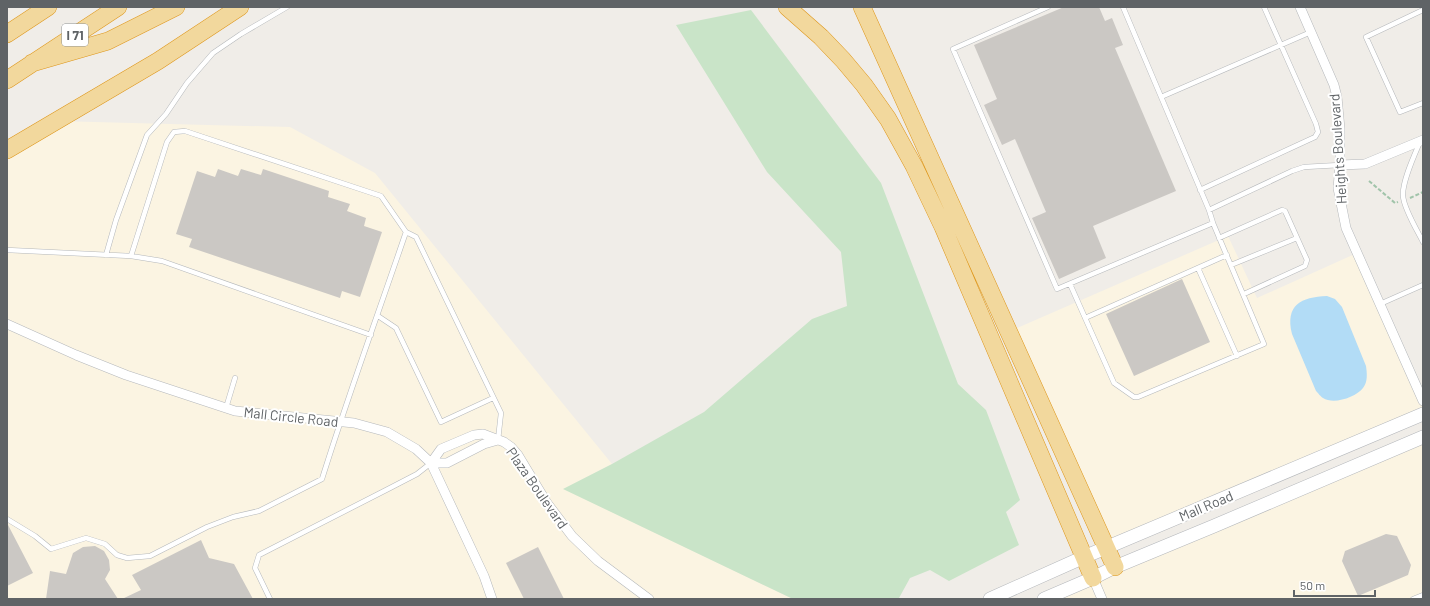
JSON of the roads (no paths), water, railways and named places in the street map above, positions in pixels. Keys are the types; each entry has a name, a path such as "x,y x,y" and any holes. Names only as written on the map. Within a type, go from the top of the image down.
{"highway":[{"path":"7,34 48,7"},
{"name":"I 71","path":"7,80 118,7"},
{"path":"32,63 108,41 176,7"},
{"path":"7,150 158,61 240,7"},
{"path":"787,7 821,37 844,60 864,84 888,119 914,166 943,227 1093,578"},
{"path":"862,7 1115,567"}],"main road":[{"name":"Mall Road","path":"990,599 1084,557 1423,414"},
{"name":"Mall Road","path":"1044,599 1115,567 1423,437"}],"street":[{"name":"Heights Boulevard","path":"1300,7 1334,85 1337,98 1340,129 1340,165 1338,188 1346,228 1423,401"},
{"path":"1340,165 1365,164 1422,141"},
{"name":"Mall Circle Road","path":"7,324 76,355 126,375 235,411 362,425 387,432 416,448 431,463 484,576 492,599"},
{"name":"Plaza Boulevard","path":"431,463 441,449 474,435 483,434 511,447 518,455 546,504 572,536 598,561 649,599"},
{"name":"Plaza Boulevard","path":"431,463 447,463 484,444 498,440"},
{"path":"1093,578 1102,599"}],"lane":[{"path":"106,255 116,220 147,135 166,114 187,83 213,53 241,34 287,7"},
{"path":"1048,7 953,49 1057,289 1213,223"},
{"path":"1070,284 1114,383 1134,397 1138,397 1264,344 1213,223 1209,210 1122,7"},
{"path":"1200,190 1315,137 1318,132 1316,124 1264,7"},
{"path":"1423,10 1366,37 1400,112 1423,102"},
{"path":"1161,97 1311,32"},
{"path":"131,256 167,142 174,132 185,131 381,196 406,232 416,237 501,413 498,440"},
{"path":"1422,141 1405,183 1403,196 1406,207 1423,242"},
{"path":"1209,210 1292,171 1304,167 1340,165"},
{"path":"1220,238 1282,210 1286,212 1307,260 1305,266 1244,294"},
{"path":"7,519 35,536 51,548 86,538 105,544 117,555 127,558 150,556 207,527 259,511 322,479 406,232"},
{"path":"1231,266 1297,238"},
{"path":"7,250 131,256 162,261 371,335"},
{"path":"1085,318 1227,255"},
{"path":"1198,268 1237,356"},
{"path":"1380,304 1423,285"},
{"path":"378,316 396,328 441,422 493,398"},
{"path":"226,408 235,378"},
{"path":"270,599 255,568 259,555 417,474 431,463"},
{"path":"1413,599 1423,595"}],"water":[{"path":"1327,296 1335,299 1342,307 1366,366 1367,374 1365,386 1360,391 1350,397 1333,401 1322,397 1316,391 1292,334 1290,324 1293,309 1297,304 1310,298"}]}
